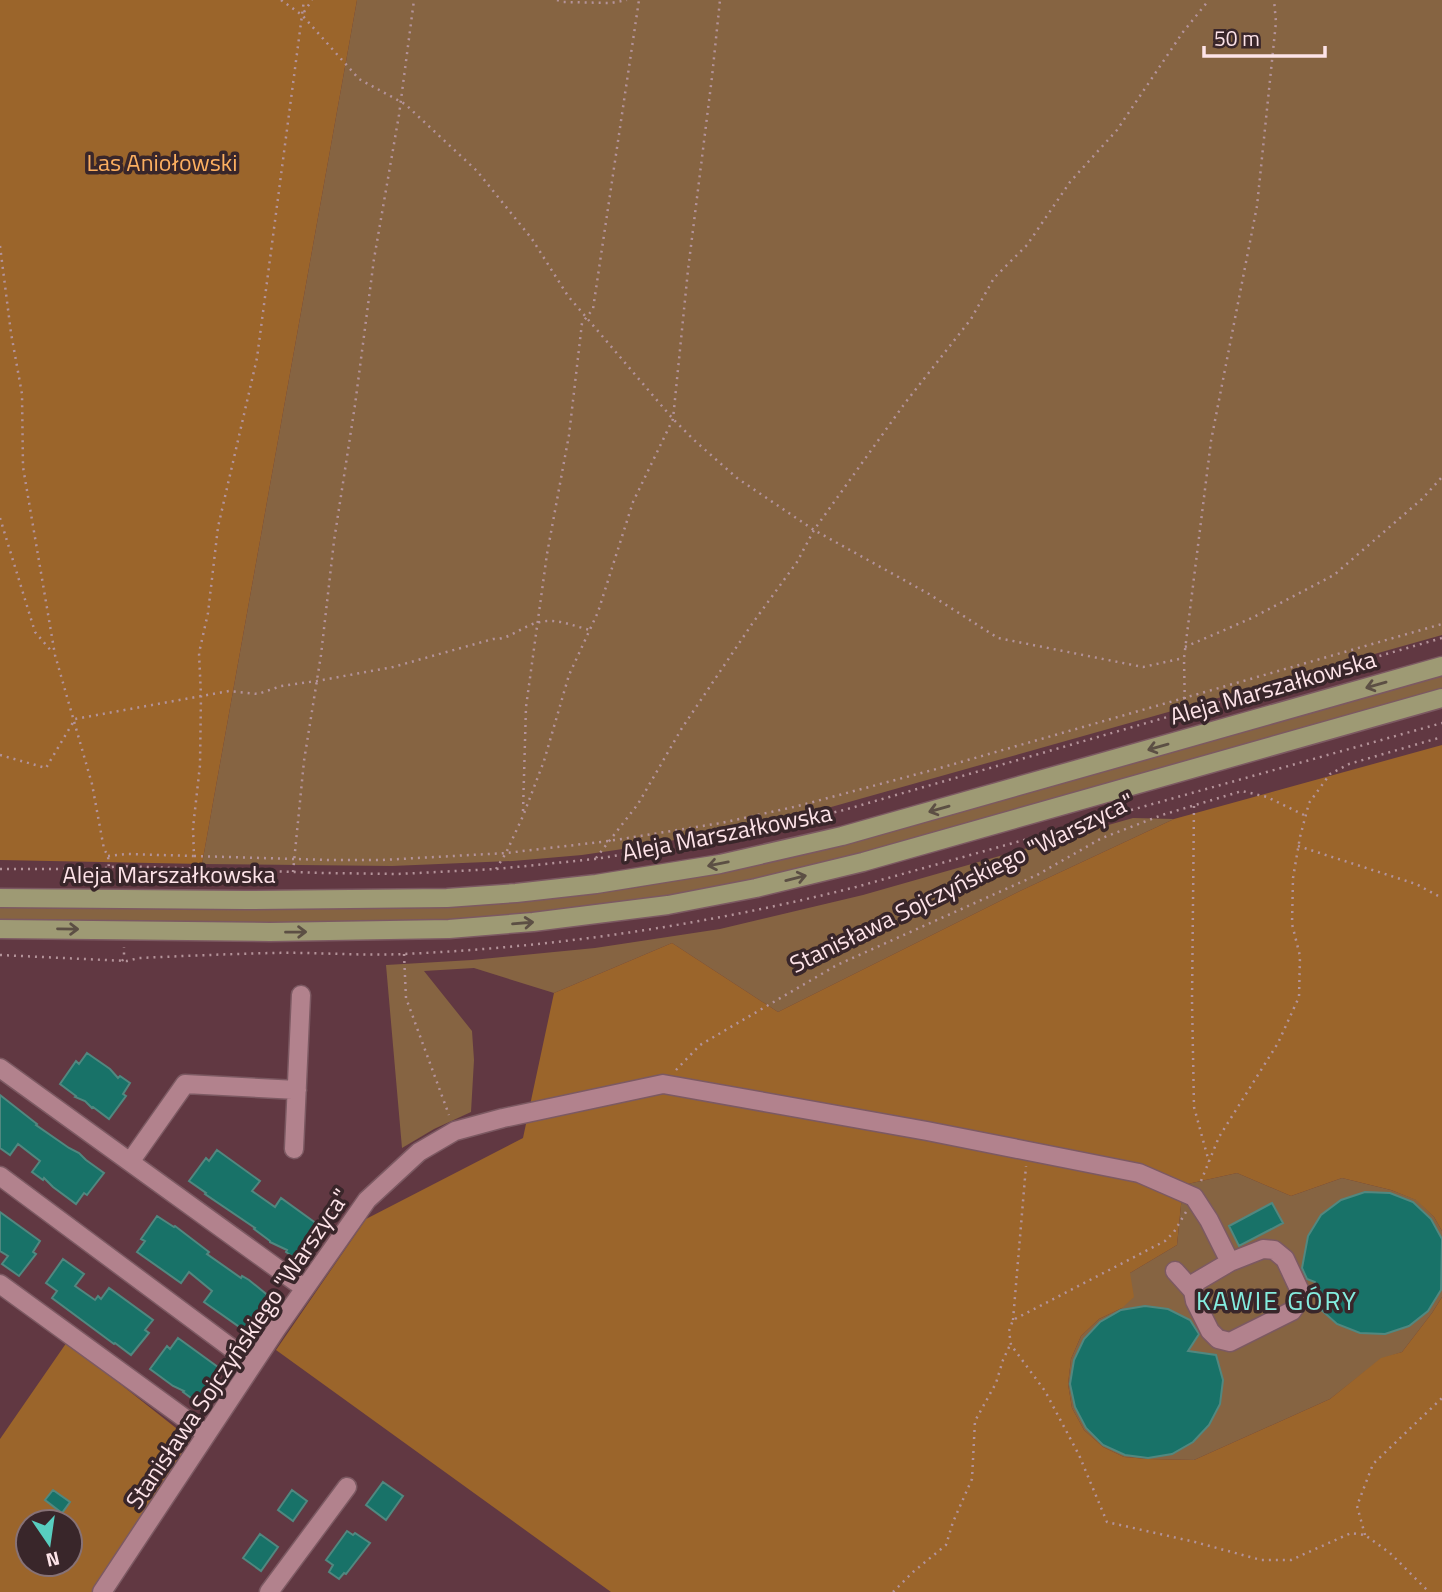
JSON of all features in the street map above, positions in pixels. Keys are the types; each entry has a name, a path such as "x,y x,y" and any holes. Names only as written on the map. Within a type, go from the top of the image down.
{"main road":[{"name":"Aleja Marszałkowska","path":"0,898 447,898 608,882 720,864 842,836 1442,666"},
{"path":"0,929 271,932 449,929 533,922 668,905 755,888 863,862 1442,698"}],"lane":[{"path":"294,1149 301,995"},
{"path":"0,1068 296,1282"},
{"path":"130,1162 185,1084 297,1090"},
{"name":"Stanisława Sojczyńskiego \"Warszyca\"","path":"102,1592 277,1328 367,1200 419,1152 455,1131 503,1118 663,1084"},
{"path":"663,1084 928,1130 1139,1173 1194,1197 1230,1262"},
{"path":"0,1176 242,1356"},
{"path":"1263,1249 1274,1250 1284,1259 1299,1289 1299,1301 1292,1311 1230,1342 1218,1339 1210,1331 1195,1301 1194,1291 1196,1282 1230,1262 1263,1249"},
{"path":"1175,1270 1194,1291"},
{"path":"0,1284 198,1428"},
{"path":"270,1592 347,1487"}],"path":[{"path":"281,0 302,15 359,79 405,104 477,171 532,239 568,296 673,419 737,478 814,530 929,594 998,638 1143,667 1184,658"},
{"path":"194,856 193,828 200,765 200,653 208,612 218,527 257,358 304,0"},
{"path":"302,15 312,0"},
{"path":"293,872 304,761 334,541 414,0"},
{"path":"557,0 611,3 627,0"},
{"path":"523,816 526,707 547,554 569,435 582,323 593,309 639,0"},
{"path":"496,869 523,816 544,761 569,675 598,611 633,502 673,419 720,0"},
{"path":"595,859 638,804 682,727 797,562 814,530 905,403 971,319 994,278 1027,245 1070,182 1117,130 1183,32 1209,0"},
{"path":"1185,713 1185,647 1211,441 1257,206 1276,22 1274,0"},
{"path":"0,246 22,394 23,467 55,655 92,785 104,849 108,856 111,885"},
{"path":"1185,647 1252,618 1334,575 1422,499 1442,477"},
{"path":"0,518 35,632 55,655"},
{"path":"0,755 46,768 75,719 229,691 258,694 281,686 393,667 493,639 503,639 538,622 554,621 590,630"},
{"path":"108,856 127,854 383,860 506,853 609,841 721,823 798,806 940,768 1442,624"},
{"path":"0,869 97,869 120,866 398,874 496,869 595,859 733,836 844,810 1442,638"},
{"path":"1013,1320 1165,1241 1174,1232 1194,1197 1219,1137 1278,1043 1299,997 1300,957 1292,924 1293,878 1309,803 1330,774 1349,764 1442,737"},
{"name":"Stanisława Sojczyńskiego \"Warszyca\"","path":"663,1084 700,1045 837,965 1037,875 1102,838 1162,815 1242,791 1267,797 1306,816"},
{"path":"1194,806 1194,1107 1209,1162"},
{"path":"1298,845 1416,884 1442,898"},
{"path":"0,955 122,961 123,943"},
{"path":"404,954 406,998 455,1131"},
{"path":"1027,1151 1013,1320 1009,1331 1011,1345 1045,1391 1079,1455 1107,1522 1262,1560 1291,1560 1351,1533 1365,1535 1390,1553 1429,1592"},
{"path":"894,1592 946,1545 972,1479 975,1421 996,1383 1011,1345"},
{"path":"1365,1535 1357,1507 1373,1464 1442,1398"}],"shaded area":[{"path":"357,0 1442,0 1442,635 817,811 650,845 513,861 392,866 202,864"},
{"path":"1442,675 1442,690 896,845 781,874 653,899 567,911 447,921 0,921 0,907 401,908 502,903 634,888 723,872 830,847"},
{"path":"1133,818 1174,819 1020,891 778,1012 672,943 554,993 474,968 424,971 472,1031 474,1060 471,1112 402,1148 386,965 595,948 720,929 863,895"},
{"path":"1237,1173 1291,1196 1342,1178 1391,1190 1417,1200 1434,1217 1442,1231 1442,1297 1402,1352 1381,1359 1330,1399 1194,1460 1124,1457 1103,1447 1084,1430 1072,1408 1068,1384 1071,1359 1081,1336 1099,1319 1122,1308 1130,1273 1177,1245 1183,1185"}],"green space":[{"name":"Las Aniołowski","path":"0,0 357,0 202,864 0,860"},
{"path":"1442,745 1442,1231 1434,1217 1416,1200 1391,1190 1342,1178 1291,1196 1237,1173 1183,1185 1177,1245 1130,1273 1134,1297 1122,1308 1099,1319 1081,1336 1071,1359 1068,1384 1072,1408 1084,1430 1103,1447 1124,1457 1194,1460 1330,1399 1381,1358 1402,1352 1442,1297 1442,1592 611,1592 276,1350 366,1219 523,1138 554,993 672,943 778,1012 1020,891 1174,819"},
{"path":"67,1342 195,1443 97,1592 0,1592 0,1439"}],"building":[{"path":"87,1053 118,1078 120,1076 130,1083 123,1094 126,1096 109,1119 60,1084 76,1061 79,1064"},
{"path":"0,1095 36,1125 104,1173 87,1195 84,1193 76,1204 44,1178 43,1180 32,1172 40,1161 18,1144 10,1155 0,1148"},
{"path":"217,1150 260,1181 252,1191 275,1207 281,1198 324,1229 317,1240 320,1242 303,1264 189,1181 206,1158 209,1161"},
{"path":"1365,1192 1390,1193 1413,1202 1431,1219 1442,1239 1441,1290 1428,1311 1409,1326 1385,1334 1360,1333 1337,1324 1319,1308 1322,1295 1315,1282 1307,1279 1302,1268 1308,1236 1321,1215 1341,1200"},
{"path":"1272,1203 1283,1223 1239,1246 1229,1226"},
{"path":"0,1212 40,1241 33,1252 36,1254 19,1276 2,1264 8,1256 0,1251"},
{"path":"157,1216 175,1226 209,1252 207,1254 241,1278 242,1276 249,1280 276,1302 259,1325 256,1322 248,1333 204,1302 212,1291 189,1272 181,1283 137,1252 145,1241 141,1239"},
{"path":"63,1259 84,1274 75,1286 95,1300 98,1296 101,1299 109,1288 153,1320 145,1330 149,1333 131,1355 52,1298 57,1291 46,1283"},
{"path":"1145,1306 1168,1309 1190,1320 1199,1334 1188,1351 1216,1355 1223,1380 1220,1404 1209,1425 1193,1442 1172,1454 1148,1458 1125,1455 1103,1445 1086,1428 1075,1407 1070,1384 1074,1360 1084,1339 1100,1322 1121,1310"},
{"path":"178,1338 222,1370 215,1380 218,1383 202,1406 150,1369 167,1346 170,1349"},
{"path":"383,1482 403,1496 386,1520 366,1505"},
{"path":"53,1490 70,1502 66,1508 55,1508 45,1500"},
{"path":"292,1490 307,1501 293,1521 278,1510"},
{"path":"347,1531 370,1543 339,1579 329,1572 333,1565 326,1560"},
{"path":"260,1534 278,1547 261,1571 243,1558"}],"district":[{"name":"KAWIE GÓRY","path":"1277,1301"}]}
